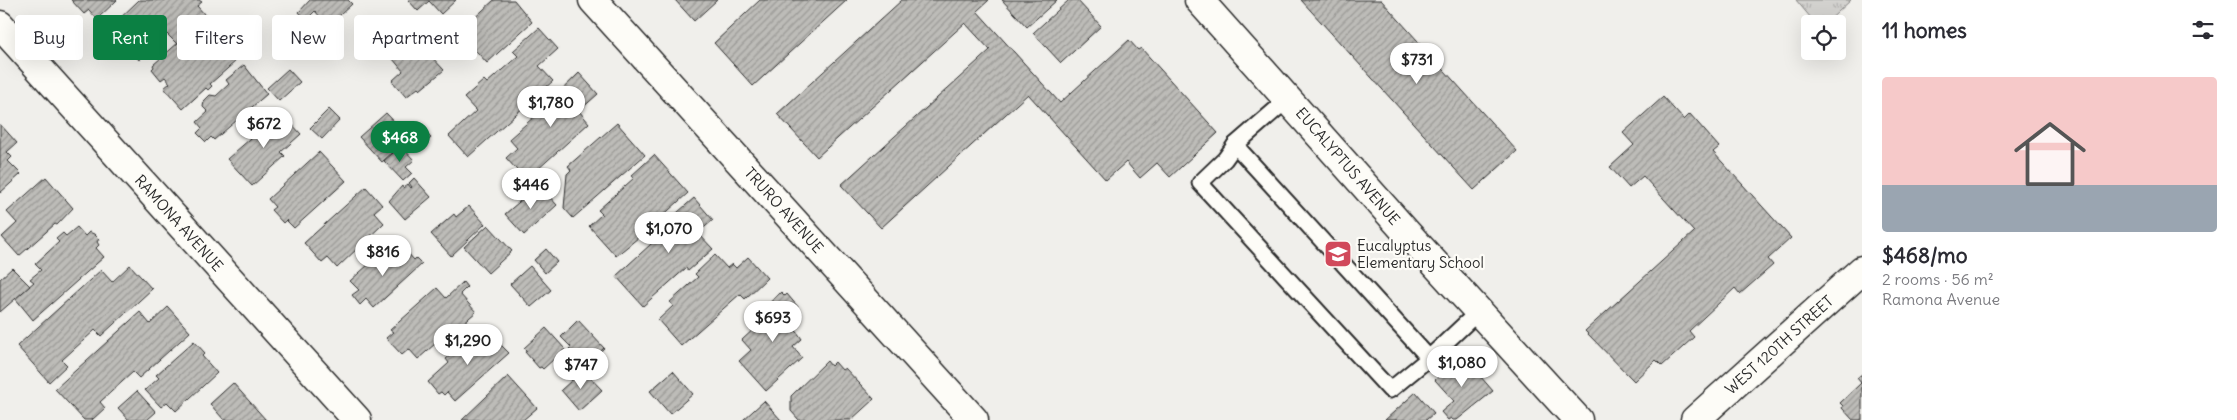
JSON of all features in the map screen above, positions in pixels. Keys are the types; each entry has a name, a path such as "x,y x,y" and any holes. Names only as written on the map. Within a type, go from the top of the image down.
{"street":[{"name":"TRURO AVENUE","path":"593,0 974,420"},
{"name":"EUCALYPTUS AVENUE","path":"1199,0 1578,420"},
{"name":"RAMONA AVENUE","path":"0,25 357,420"},
{"name":"WEST 120TH STREET","path":"1695,420 1862,270"}],"lane":[{"path":"1289,98 1235,146 1225,159 1200,183 1390,390 1429,358 1479,311"},
{"path":"1235,146 1429,358"}],"green space":[{"path":"1796,0 1851,0 1835,15 1808,15"}],"building":[{"path":"71,0 117,0 101,15 93,15 89,10 84,14"},
{"path":"139,0 199,0 202,2 197,6 205,15 177,15 176,43 167,34 167,15 123,15"},
{"path":"310,0 348,0 352,4 340,15 318,15 315,11 311,15 302,15 299,12"},
{"path":"408,0 456,0 441,14 429,1 418,11"},
{"path":"494,0 514,0 532,22 487,63 477,52 477,16"},
{"path":"675,0 717,0 694,21"},
{"path":"760,0 847,0 753,86 714,43"},
{"path":"902,0 989,0 977,11 1060,103 1129,40 1138,50 1141,48 1218,133 1170,177 1157,163 1140,178 1126,162 1106,180 1028,94 881,228 841,185 990,50 965,23 817,157 777,114"},
{"path":"1002,0 1057,0 1027,27"},
{"path":"1069,0 1077,0 1101,26 1061,63 1033,33"},
{"path":"1301,0 1381,0 1517,151 1474,190"},
{"path":"539,28 558,49 539,66 553,81 468,157 449,136 476,111 464,98 484,80 487,83 518,56 513,51"},
{"path":"177,44 177,60 236,61 210,84 212,86 208,90 206,88 183,109 164,88 170,83 165,77 161,80 152,69 153,65 159,60 167,60 167,53"},
{"path":"394,60 435,60 444,70 420,90 418,88 406,97 392,81 403,71"},
{"path":"244,65 267,94 214,140 211,137 206,142 197,133 202,128 197,122 208,112 203,107 204,101 210,95 216,96 229,84 226,80"},
{"path":"288,69 300,82 279,101 267,88"},
{"path":"579,73 598,94 579,111 589,123 526,180 506,158 517,148 509,139 535,116 533,113 538,109 540,111"},
{"path":"1663,97 1684,120 1690,114 1719,147 1713,152 1791,238 1768,259 1773,265 1740,294 1735,288 1689,331 1694,337 1662,366 1656,360 1634,381 1585,331 1694,232 1643,176 1629,188 1610,167 1634,145 1623,133"},
{"path":"329,109 340,120 322,139 310,128"},
{"path":"281,112 301,134 281,152 285,156 252,186 227,159"},
{"path":"386,113 409,137 382,162 359,137"},
{"path":"617,123 645,155 573,218 564,208 567,174 571,170 568,166"},
{"path":"0,124 17,143 7,152 12,157 8,161 21,174 0,193"},
{"path":"422,129 431,138 421,147 412,137"},
{"path":"401,146 414,160 406,167 412,173 403,181 384,161"},
{"path":"319,152 346,181 294,228 286,220 283,223 271,210 275,207 268,199"},
{"path":"654,155 688,193 649,228 651,230 645,235 644,233 616,256 589,226 602,214 598,210 634,178 631,176"},
{"path":"46,177 73,208 57,225 55,224 19,256 2,237 17,223 7,212"},
{"path":"414,178 431,197 405,219 389,201 402,186 403,188 408,184 411,188 409,183"},
{"path":"539,185 557,205 524,235 505,214"},
{"path":"366,187 382,205 374,212 384,223 337,268 328,258 322,263 304,243"},
{"path":"694,198 713,220 698,233 713,249 688,271 686,268 643,306 616,276 674,223 670,219"},
{"path":"469,206 485,224 451,256 431,234 454,214 456,217"},
{"path":"488,225 512,251 488,273 464,247"},
{"path":"77,227 85,236 89,232 99,239 97,242 99,245 96,248 104,257 33,320 15,298 34,282 30,279 41,270 35,264 59,242 56,239 63,233 66,236"},
{"path":"387,248 398,260 407,252 414,260 416,258 422,264 374,308 366,299 360,305 352,295 359,290 350,281"},
{"path":"546,249 557,262 545,273 534,260"},
{"path":"715,255 727,268 732,264 736,268 748,257 767,278 745,299 740,294 681,346 658,320 673,306 670,302 698,277 695,274"},
{"path":"130,265 152,289 101,336 95,330 62,360 67,365 49,382 17,346 101,270 112,282"},
{"path":"530,266 551,290 531,307 510,284"},
{"path":"12,268 30,286 0,312 0,279"},
{"path":"463,282 467,287 460,294 476,312 455,330 453,328 418,359 409,349 402,355 386,338 393,332 390,330 437,288 446,298"},
{"path":"781,292 785,296 787,294 798,307 796,309 800,313 793,319 798,324 792,329 795,329 802,339 793,347 802,358 766,391 739,361 751,350 742,340 770,314 764,308"},
{"path":"168,307 190,332 139,378 133,372 100,402 105,408 92,420 84,420 55,389 140,312 150,324"},
{"path":"578,320 604,348 587,364 569,349 571,347 561,337"},
{"path":"546,328 565,349 543,369 539,368 525,352 527,351 524,348"},
{"path":"485,329 509,353 455,401 447,392 444,395 441,392 438,394 428,382 449,363 446,359 469,339 473,344 483,335 481,333"},
{"path":"194,341 205,353 202,356 217,373 176,411 167,402 161,407 145,390 159,378 156,375"},
{"path":"1461,354 1493,391 1457,420 1451,418 1448,420 1441,412 1454,401 1435,380"},
{"path":"827,361 831,366 835,362 842,370 845,368 874,399 851,420 799,420 791,411 791,396"},
{"path":"583,370 602,390 579,411 561,390"},
{"path":"673,371 693,394 670,414 650,391"},
{"path":"1862,374 1862,420 1853,420 1840,403 1861,383 1857,378"},
{"path":"508,376 537,408 523,420 462,420"},
{"path":"233,383 266,420 224,420 210,404"},
{"path":"137,391 156,412 147,420 129,420 118,408"},
{"path":"1416,392 1434,413 1426,420 1385,420"},
{"path":"764,401 781,420 743,420"}],"place":[{"name":"Eucalyptus Elementary School","path":"1338,254"}]}
